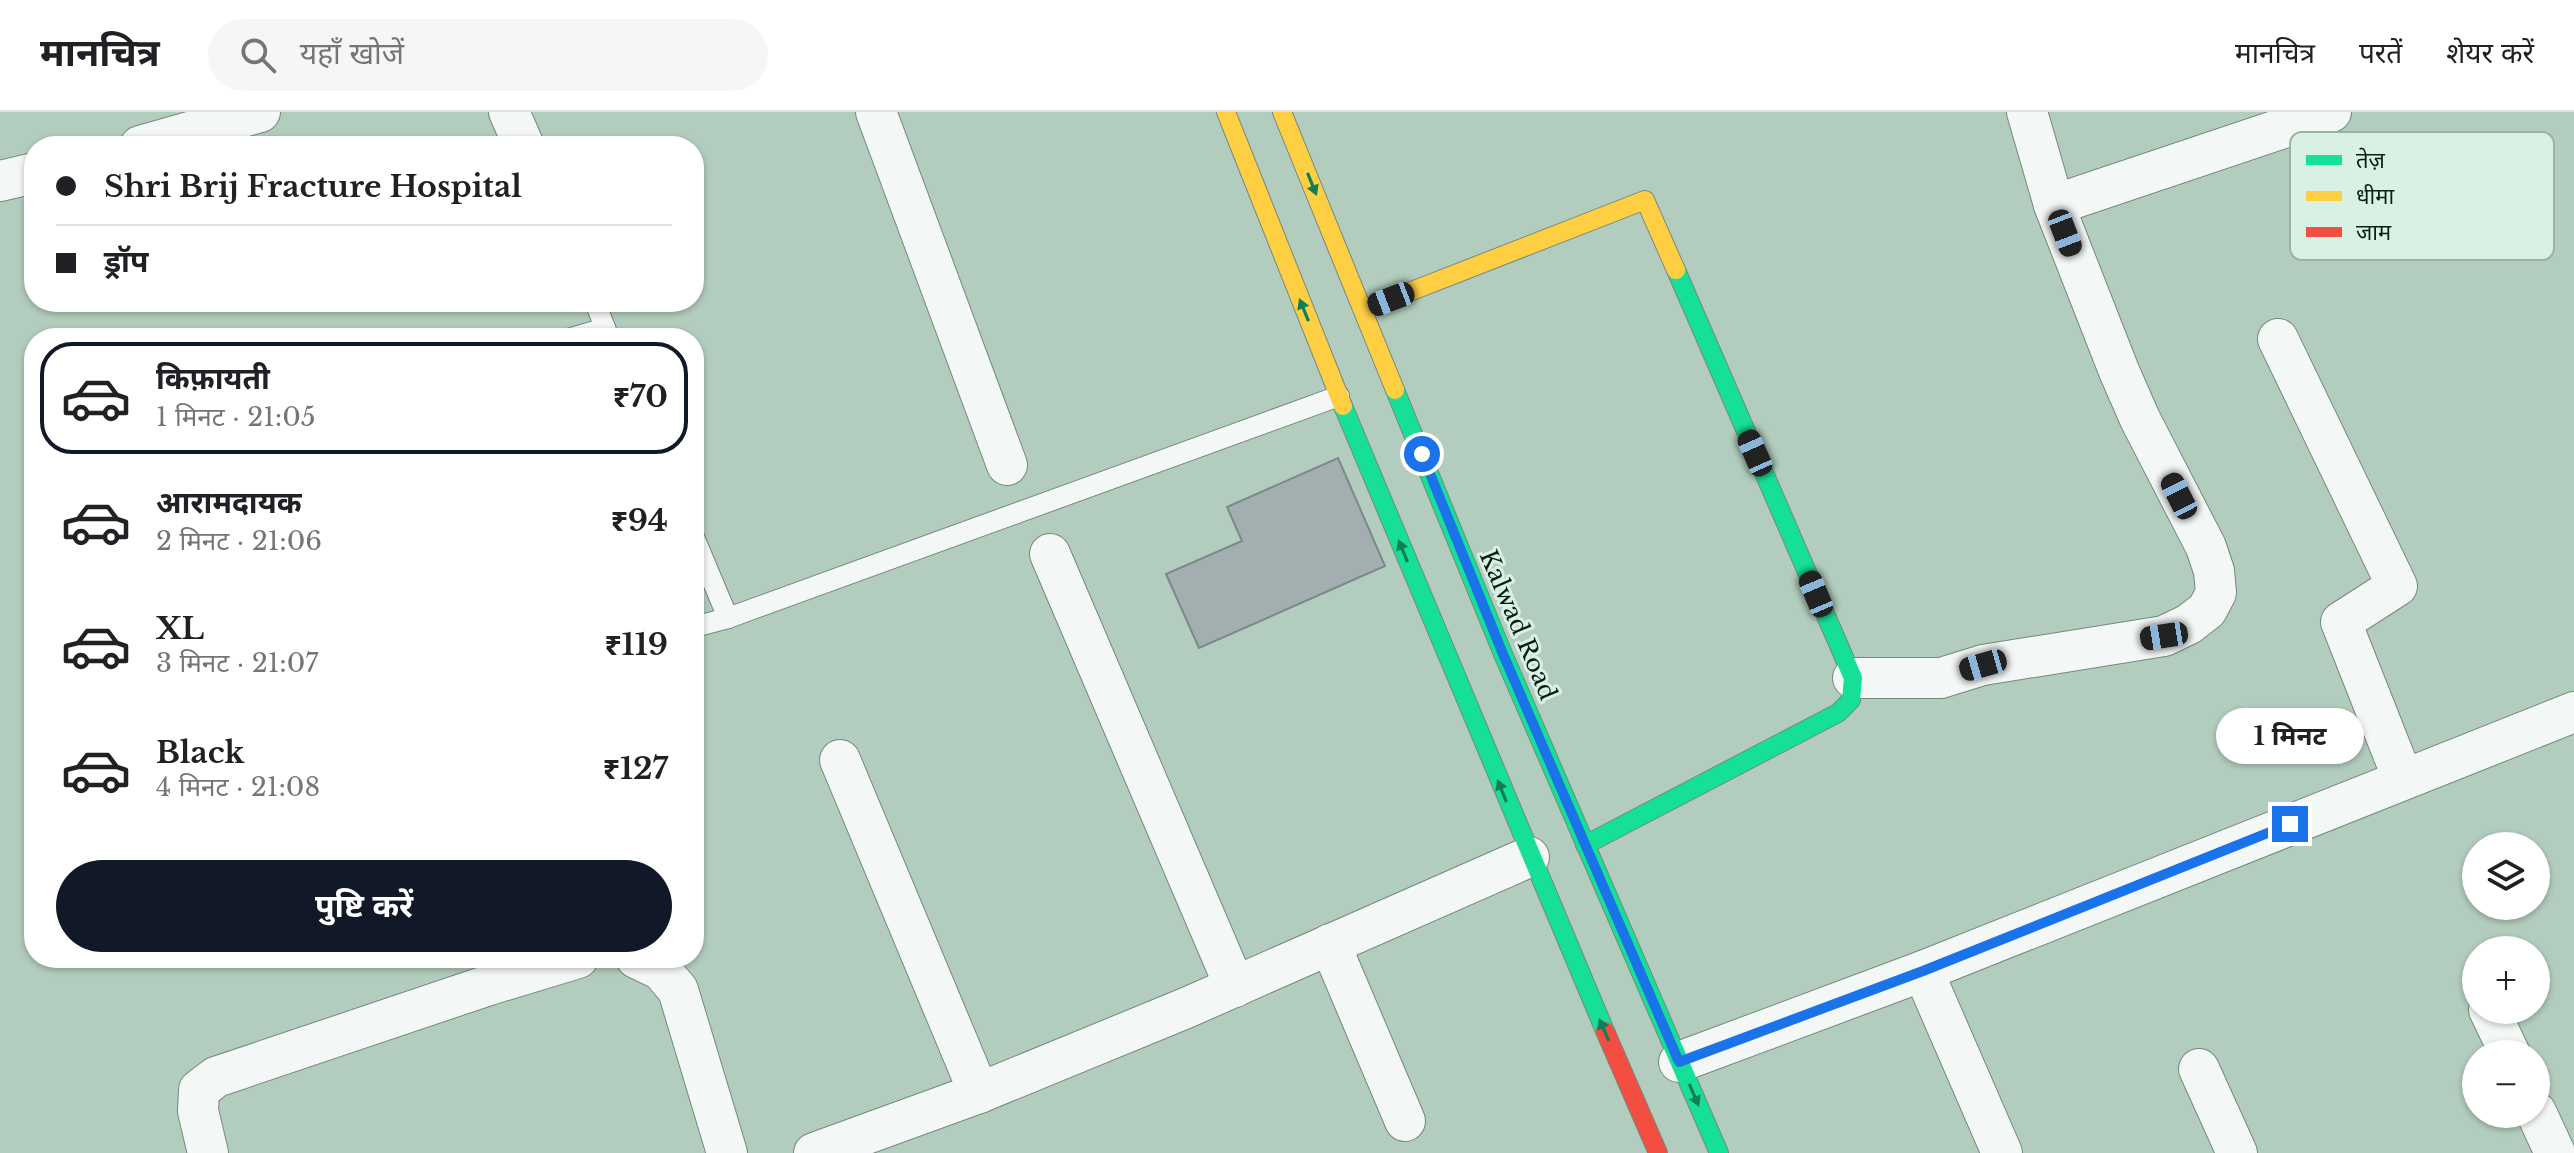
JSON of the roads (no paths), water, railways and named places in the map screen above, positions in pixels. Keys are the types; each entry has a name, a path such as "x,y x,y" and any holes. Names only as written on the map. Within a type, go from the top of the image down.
{"main road":[{"path":"1226,112 1529,857 1658,1153"},
{"name":"Kalwad Road","path":"1282,112 1503,654 1719,1153"},
{"path":"1363,310 1645,200 1853,678 1851,700 1838,713 1585,845"}],"street":[{"path":"149,133 260,112"},
{"path":"509,112 520,136"},
{"path":"1853,678 1941,678 1983,665 2164,636 2189,624 2207,610 2216,593 2214,571 2206,547 2119,371 2054,205 2027,112"},
{"path":"2054,205 2331,112"},
{"path":"890,116 1007,465"},
{"path":"0,181 24,175"},
{"path":"2278,339 2397,586 2341,622 2403,779"},
{"path":"1050,554 1235,987"},
{"path":"1679,1062 1923,971 2574,712"},
{"path":"840,760 979,1093"},
{"path":"814,1153 979,1093 1235,987 1529,857"},
{"path":"1330,944 1405,1121"},
{"path":"208,1153 198,1111 199,1090 216,1077 545,968"},
{"path":"657,968 678,990 727,1153"},
{"path":"1923,971 2002,1153"},
{"path":"2199,1069 2237,1153"},
{"path":"2543,1128 2555,1153"}],"lane":[{"path":"704,624 1339,396"},
{"path":"704,561 728,618"}]}
